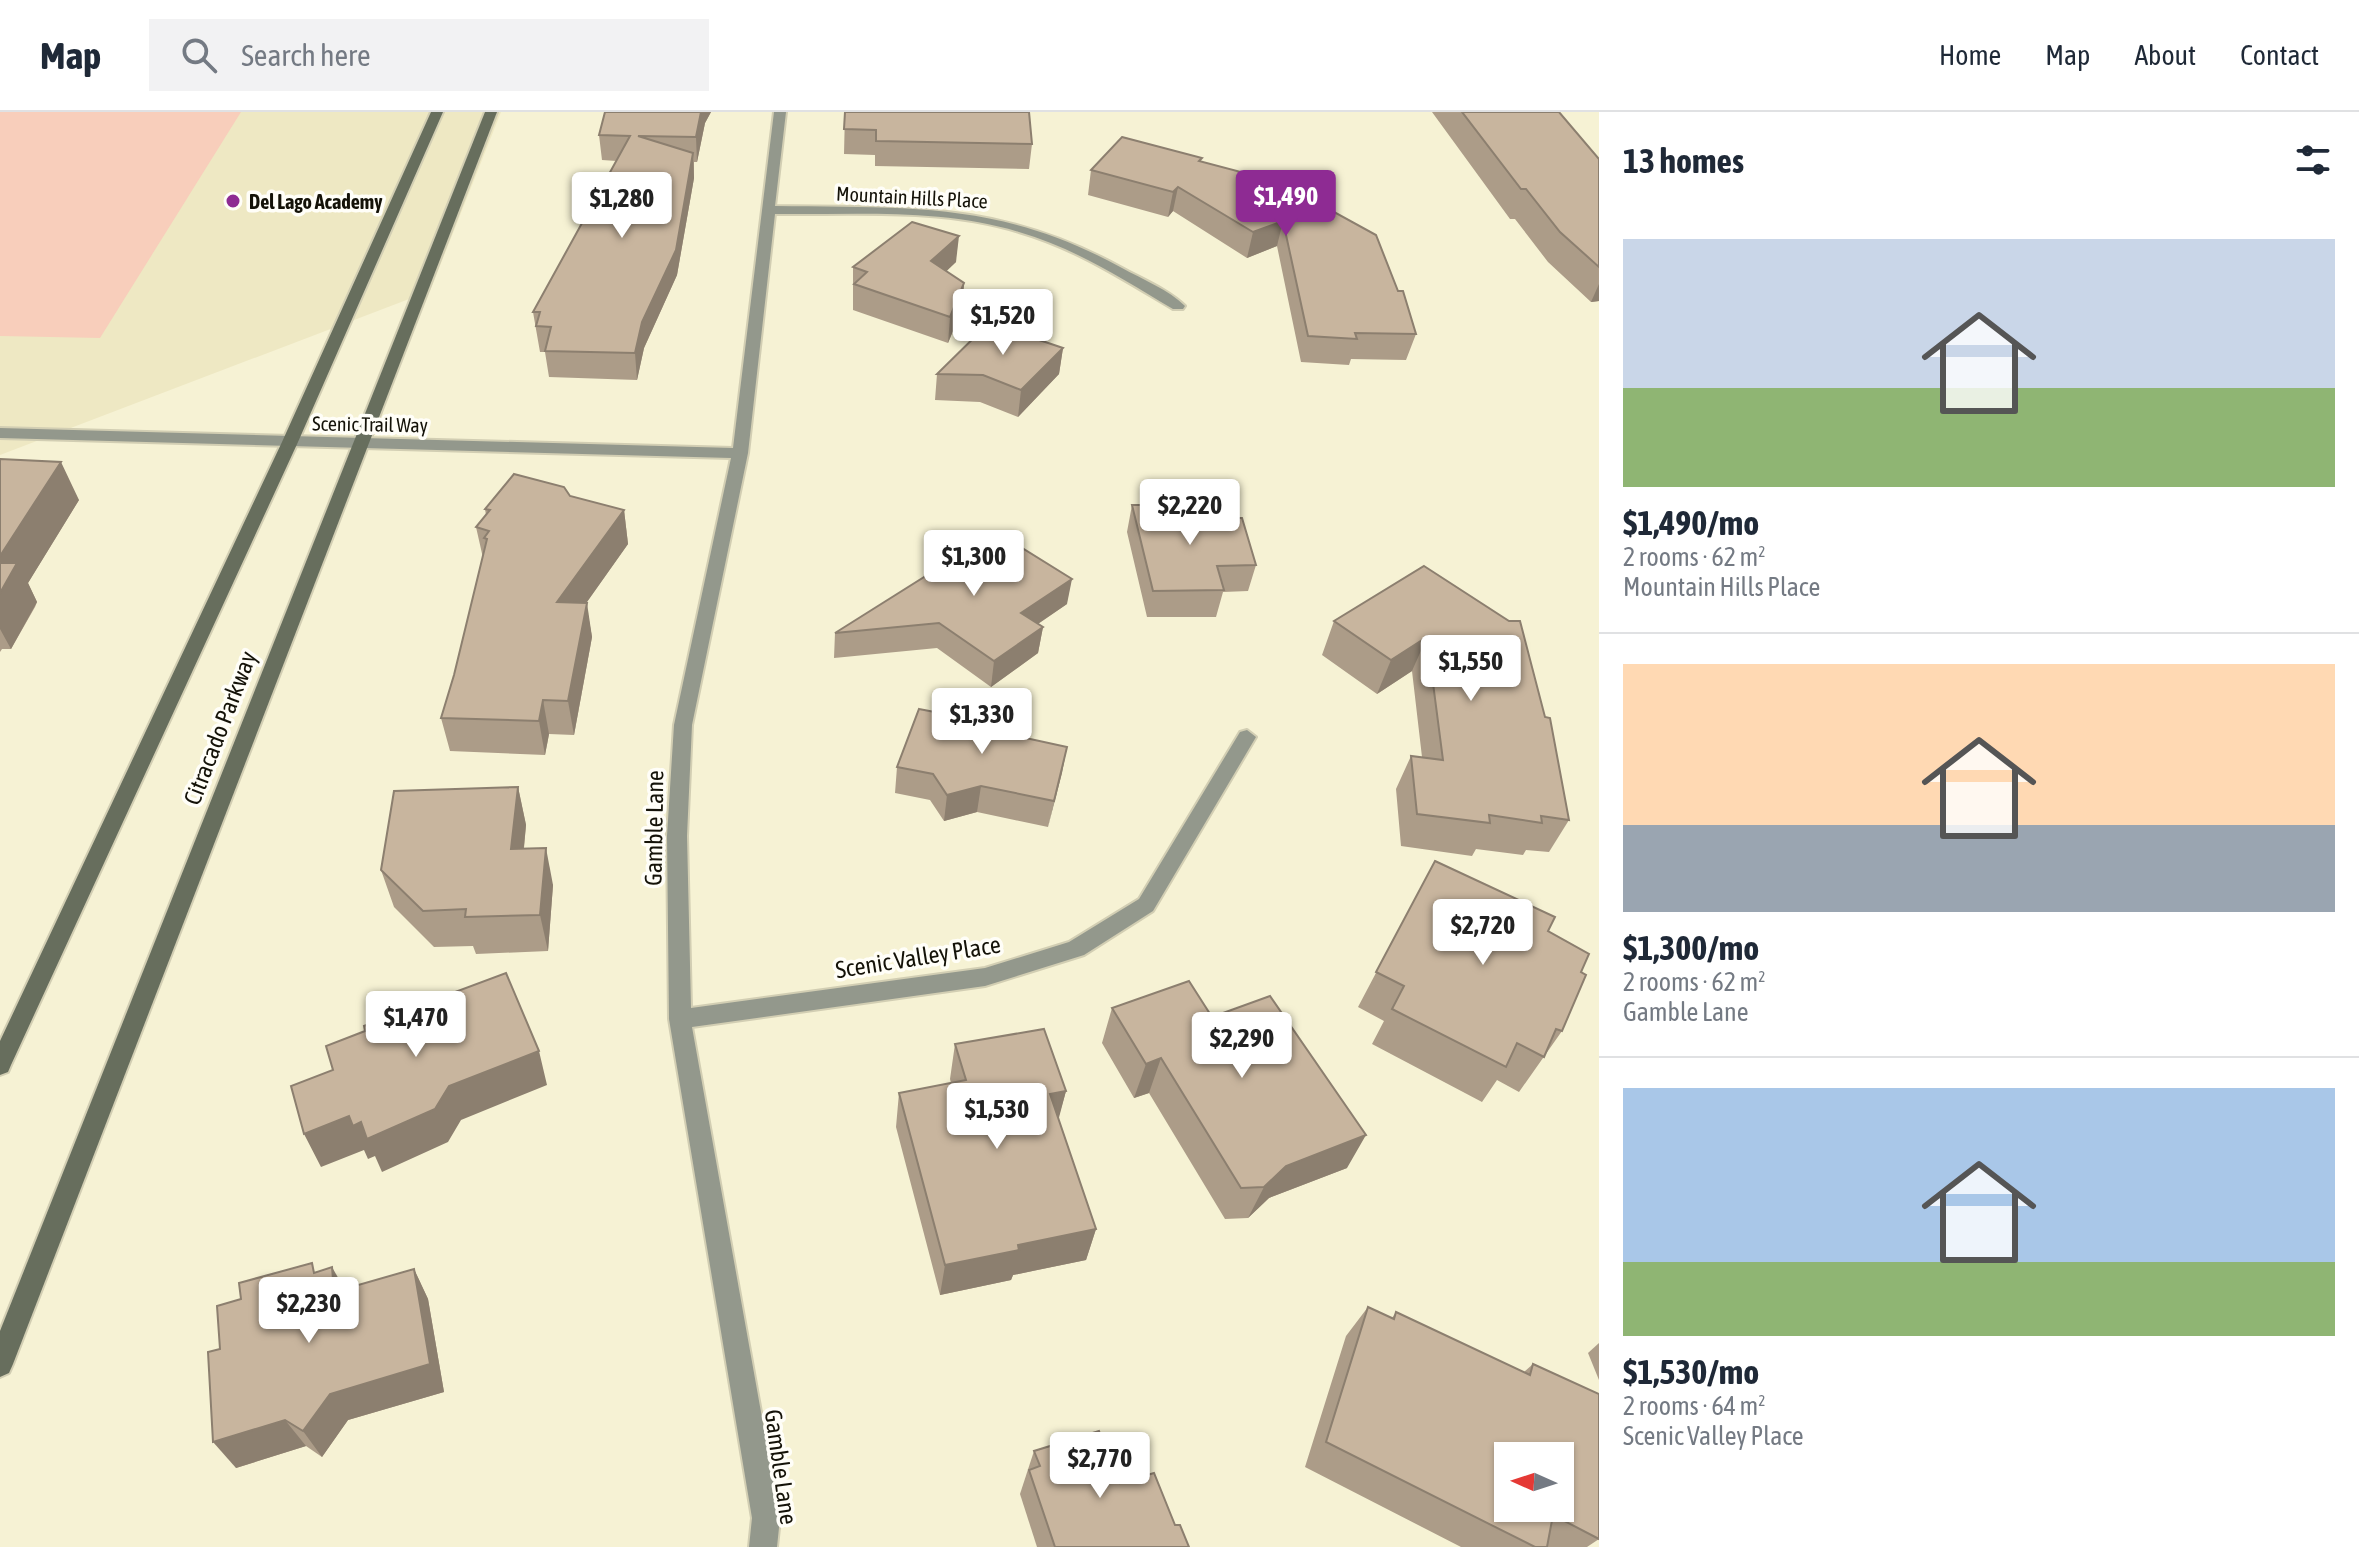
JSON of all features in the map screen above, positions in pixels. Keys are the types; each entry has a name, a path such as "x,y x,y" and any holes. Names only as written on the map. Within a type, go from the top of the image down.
{"street":[{"path":"0,1065 290,442 437,112"},
{"name":"Citracado Parkway","path":"0,1364 491,112"},
{"name":"Gamble Lane","path":"763,1547 766,1518 680,1019 677,836 683,725 740,453 780,112"},
{"name":"Mountain Hills Place","path":"769,210 935,215 982,219 1025,229 1091,255 1178,306"},
{"name":"Scenic Trail Way","path":"0,433 740,453"},
{"name":"Scenic Valley Place","path":"680,1019 985,977 1076,949 1146,905 1247,737"}],"shaded area":[{"name":"Del Lago Academy","path":"0,112 501,112 430,291 0,455"},
{"path":"0,112 241,112 100,338 0,336"}],"building":[{"path":"605,112 701,112 696,137 638,136 693,153 676,250 642,322 635,353 545,351 551,327 536,326 540,312 533,312 630,136 599,135"},
{"path":"845,112 1029,112 1032,144 876,141 876,130 844,129"},
{"path":"1462,112 1559,112 1599,159 1599,267 1560,232 1526,189 1521,189"},
{"path":"1122,137 1279,182 1285,179 1329,204 1323,206 1376,235 1398,291 1403,291 1416,334 1355,333 1357,339 1308,336 1283,221 1253,232 1178,187 1173,192 1091,170"},
{"path":"912,222 959,236 931,261 964,283 950,317 854,284 867,272 853,267"},
{"path":"989,323 1063,348 1021,390 983,375 937,374"},
{"path":"0,459 61,462 0,556"},
{"path":"514,474 564,487 570,496 624,510 557,602 587,603 568,701 543,700 539,721 441,718 487,539 484,538 489,531 476,527 490,510 485,509"},
{"path":"1132,505 1181,505 1183,510 1208,510 1211,518 1242,518 1256,565 1217,566 1224,590 1153,591"},
{"path":"991,535 1017,551 1022,548 1072,579 1021,613 1043,627 994,661 939,623 835,633"},
{"path":"0,563 17,563 0,593"},
{"path":"1424,566 1509,621 1520,621 1545,717 1550,718 1569,820 1541,816 1542,823 1489,815 1490,823 1417,814 1411,756 1443,760 1427,637 1391,660 1334,621"},
{"path":"919,709 1023,729 1021,737 1067,747 1054,801 981,786 947,795 933,774 897,767"},
{"path":"518,787 511,849 546,848 540,915 465,917 466,909 423,911 381,870 394,791"},
{"path":"1435,861 1555,917 1548,931 1589,954 1581,972 1586,975 1562,1031 1556,1029 1544,1057 1517,1043 1506,1067 1392,1009 1404,986 1376,972"},
{"path":"506,973 539,1051 449,1086 435,1109 367,1139 361,1122 353,1126 349,1116 304,1134 291,1086 333,1070 326,1046 365,1031 364,1026"},
{"path":"1189,981 1212,1017 1270,996 1366,1135 1286,1166 1264,1187 1241,1188 1161,1058 1146,1064 1112,1008"},
{"path":"1044,1029 1066,1091 1050,1094 1096,1229 1018,1245 1019,1250 945,1265 899,1093 966,1080 955,1044"},
{"path":"312,1263 314,1273 332,1267 334,1292 414,1269 430,1364 330,1394 303,1431 285,1420 213,1442 208,1352 220,1349 217,1306 241,1299 239,1283"},
{"path":"1368,1307 1394,1319 1396,1312 1530,1375 1533,1364 1599,1394 1599,1539 1566,1522 1574,1522 1574,1442 1494,1442 1494,1522 1552,1522 1547,1547 1535,1547 1326,1442"},
{"path":"1099,1431 1120,1483 1154,1473 1175,1525 1180,1525 1189,1547 1055,1547 1029,1470 1040,1466 1034,1451"}],"place":[{"name":"Del Lago Academy","path":"233,201"}]}
